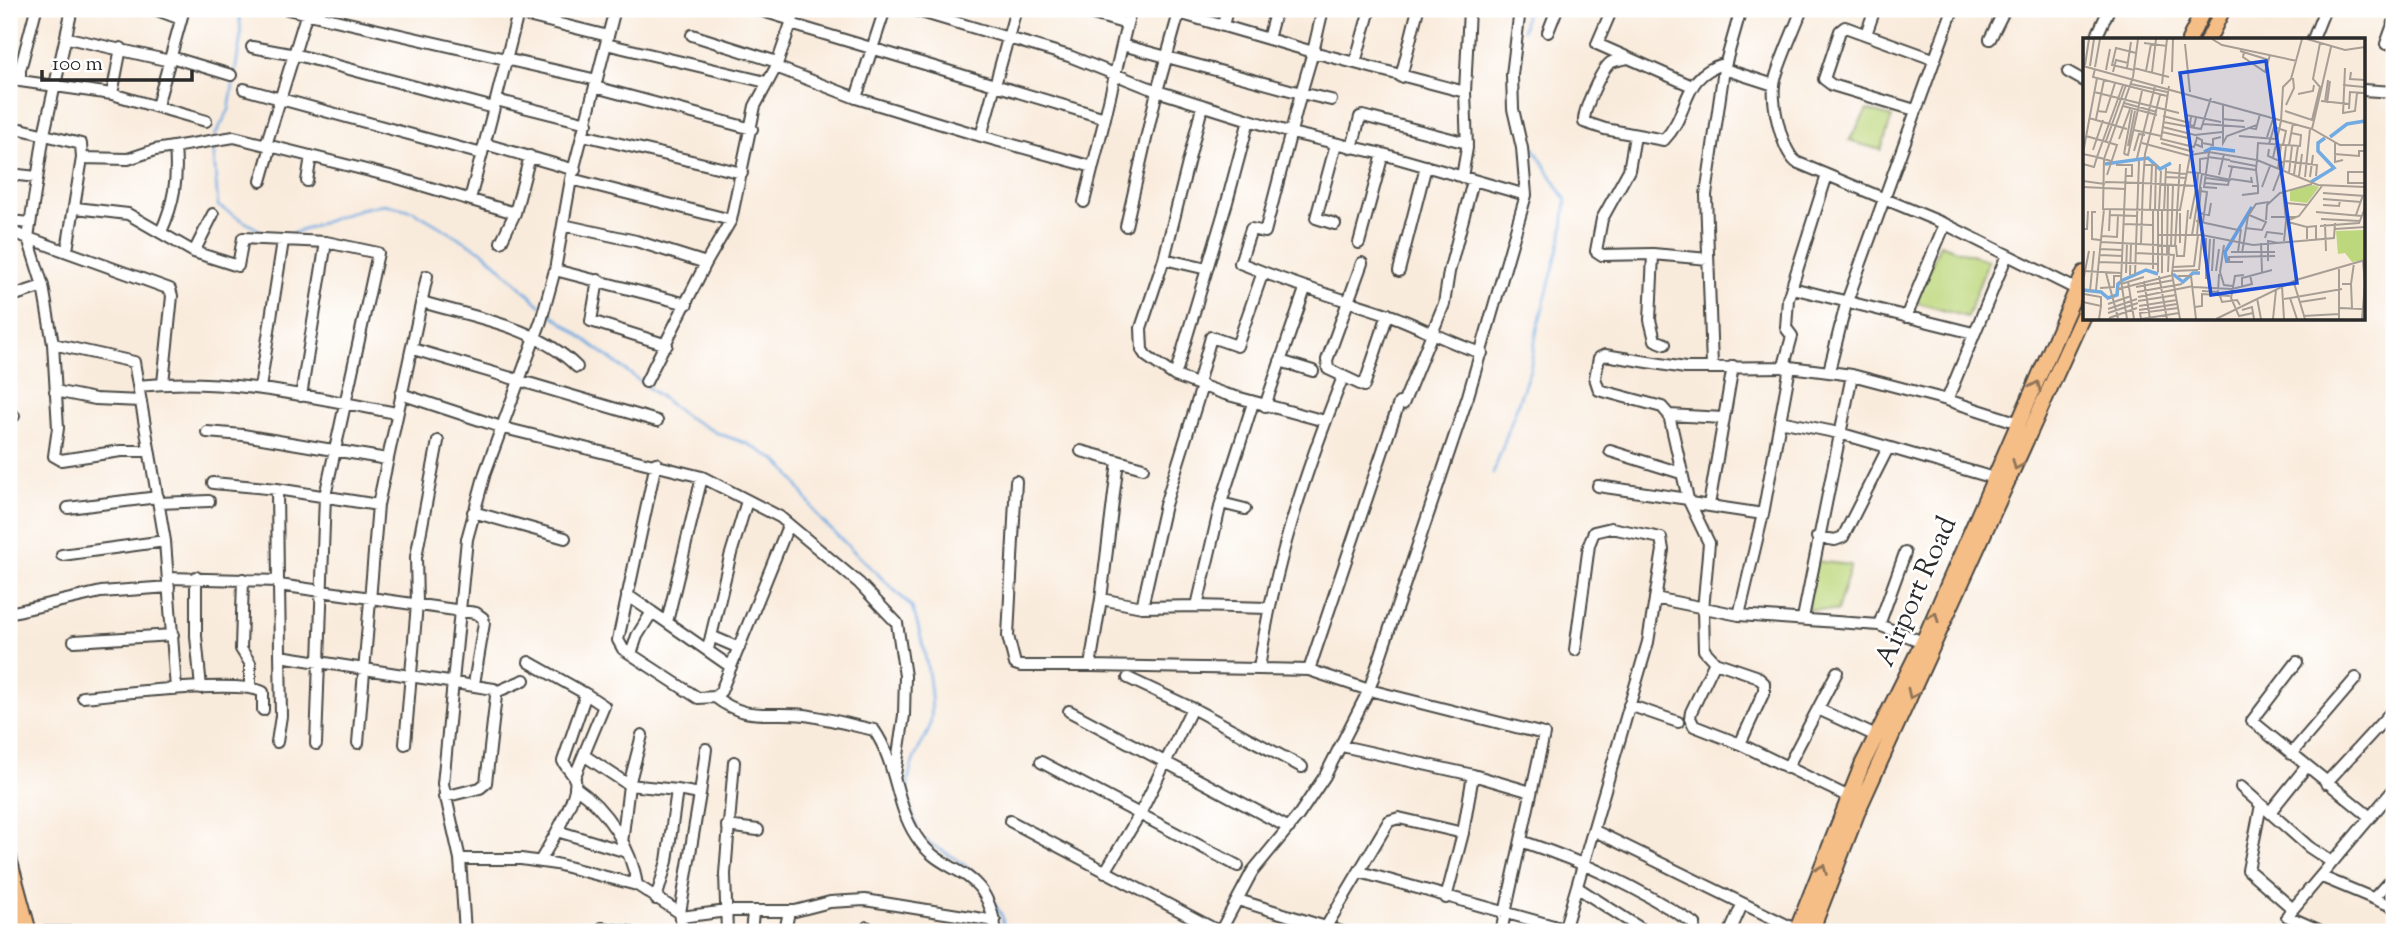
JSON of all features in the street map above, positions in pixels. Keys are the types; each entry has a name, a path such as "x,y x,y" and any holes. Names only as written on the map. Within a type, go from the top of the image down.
{"main road":[{"path":"2190,38 2204,9"},
{"path":"2209,38 2223,9"},
{"name":"Airport Road","path":"1802,931 1876,736 1923,642 1994,478 2081,291"},
{"name":"Airport Road","path":"1802,931 2083,315"},
{"path":"9,858 29,932"},
{"path":"9,903 17,932"}],"street":[{"path":"36,9 20,70 20,81 112,94 206,121"},
{"path":"72,9 68,38 44,134 27,238 43,286 52,344 58,428 53,449 55,458 148,451"},
{"path":"154,9 182,14 157,106"},
{"path":"288,9 307,11 506,57 752,129"},
{"path":"500,9 519,11 607,40 766,82"},
{"path":"464,932 460,859 444,797 465,550 473,512 541,321 555,270 573,174 615,9"},
{"path":"756,9 793,18 872,47 1105,118"},
{"path":"856,98 885,9"},
{"path":"911,9 1115,72 1202,107 1526,195"},
{"path":"981,136 1016,9"},
{"path":"1076,9 1127,24"},
{"path":"1084,202 1131,9"},
{"path":"1163,9 1179,11 1401,77 1465,92"},
{"path":"1223,26 1227,9"},
{"path":"1268,39 1276,9"},
{"path":"1323,9 1265,232 1251,229 1240,263 1305,289 1388,314 1482,354"},
{"path":"1355,63 1370,9"},
{"path":"1401,77 1419,9"},
{"path":"1309,670 1401,403 1444,304 1467,179 1465,92 1469,9"},
{"path":"1010,821 1220,932 1252,872 1312,798 1342,746 1369,690 1482,354 1526,195 1525,170 1513,109 1512,86 1520,9"},
{"path":"1548,33 1557,9"},
{"path":"1612,9 1597,44 1692,86"},
{"path":"1802,9 1774,85 1783,145 1796,162 1945,224 2081,291"},
{"path":"1866,34 1875,9"},
{"path":"1829,371 1846,304 1953,9"},
{"path":"1990,39 2006,9"},
{"path":"2096,38 2108,9"},
{"path":"2313,38 2325,9"},
{"path":"1712,367 1707,181 1725,66 1738,10"},
{"path":"261,181 268,145 307,11"},
{"path":"470,199 519,11"},
{"path":"1126,226 1157,91 1179,11"},
{"path":"646,382 688,304 706,263 731,220 755,106 776,64 793,18"},
{"path":"2386,44 2394,22"},
{"path":"1915,110 1832,85 1824,79 1841,29 1847,28 1866,34 1933,59"},
{"path":"692,35 776,64 856,98 1093,167"},
{"path":"68,38 171,59 231,75"},
{"path":"1122,45 1331,100"},
{"path":"252,47 295,54 495,104 587,123"},
{"path":"112,94 121,48"},
{"path":"1627,58 1608,64 1583,119 1596,127 1635,136 1666,139 1692,86 1705,70 1725,66 1774,85"},
{"path":"2068,72 2083,80"},
{"path":"244,89 280,101 483,149 530,156 573,174 731,220"},
{"path":"2364,90 2394,92"},
{"path":"1202,107 1164,259 1141,328 1141,340 1146,356 1175,376 1265,406 1325,421"},
{"path":"1352,148 1360,117 1363,116 1467,143"},
{"path":"1175,376 1249,120"},
{"path":"21,129 81,144 76,208 67,250"},
{"path":"583,135 742,173"},
{"path":"1635,136 1629,170 1602,219 1595,247 1597,254 1653,254 1708,259"},
{"path":"82,158 128,159 155,150 234,137 514,213"},
{"path":"1335,225 1316,218 1336,145"},
{"path":"161,232 171,208 177,181 175,148"},
{"path":"1359,243 1383,154"},
{"path":"307,181 311,156"},
{"path":"501,242 514,213 530,156"},
{"path":"1399,271 1426,166"},
{"path":"9,173 37,177"},
{"path":"1790,367 1785,362 1792,336 1786,327 1792,288 1827,175"},
{"path":"76,208 128,214 194,252 238,266 243,238 283,241 304,239 378,253 325,496 316,744"},
{"path":"194,252 213,214"},
{"path":"9,221 30,223"},
{"path":"1906,317 1945,224"},
{"path":"563,225 636,242 706,263"},
{"path":"9,231 173,291 163,383"},
{"path":"260,388 283,241"},
{"path":"301,397 326,242"},
{"path":"1653,254 1650,326 1655,340 1665,344"},
{"path":"1947,400 2007,255"},
{"path":"1164,259 1207,269"},
{"path":"1362,263 1326,365 1331,372 1361,386 1366,384 1388,314"},
{"path":"555,270 688,304"},
{"path":"1142,607 1165,505 1211,337 1237,346 1263,272"},
{"path":"358,743 362,667 372,600 378,505 427,276"},
{"path":"598,280 591,321 667,345"},
{"path":"9,297 43,286"},
{"path":"1792,288 1846,304 1973,333"},
{"path":"1265,406 1305,289"},
{"path":"422,302 536,336 556,347 577,366"},
{"path":"52,344 134,362 165,541 176,689"},
{"path":"413,349 520,378 547,390 657,421"},
{"path":"1740,744 1764,692 1764,683 1756,676 1715,662 1704,650 1703,610 1709,542 1689,501 1668,415 1662,407 1599,390 1595,378 1599,358 1605,355 1685,368 1790,367 1829,371 1947,400 2019,423"},
{"path":"1280,361 1313,371"},
{"path":"1709,505 1733,366"},
{"path":"1739,615 1790,367"},
{"path":"1803,618 1817,537 1852,375"},
{"path":"1259,669 1268,608 1288,532 1325,421 1343,377"},
{"path":"138,386 210,383 260,388 396,412"},
{"path":"55,391 95,399 141,401"},
{"path":"401,394 504,428 656,463 702,477 780,517 859,583 897,622 905,689 895,775"},
{"path":"1197,606 1221,503 1253,402"},
{"path":"1668,415 1723,418"},
{"path":"1780,421 1839,433 1994,478"},
{"path":"207,432 337,449 387,459"},
{"path":"405,744 416,604 416,557 438,441"},
{"path":"1817,537 1835,540 1843,537 1888,448"},
{"path":"1081,451 1143,468"},
{"path":"1610,451 1681,473"},
{"path":"1090,666 1118,461"},
{"path":"460,859 540,861 637,885 681,915 727,911 789,911 830,902 865,900 996,927 987,899 971,877 937,857 916,836 908,820 884,745 874,730 802,715 750,715 727,706 715,697 698,698 631,654 618,640 656,463"},
{"path":"667,622 702,477"},
{"path":"1016,481 1008,636 1015,664 1309,670 1369,690 1545,734 1501,932"},
{"path":"213,483 277,489 378,505"},
{"path":"1598,486 1762,513"},
{"path":"277,489 281,716 277,742"},
{"path":"68,508 159,500 209,500"},
{"path":"708,649 747,501"},
{"path":"1221,503 1245,509"},
{"path":"473,512 565,538"},
{"path":"715,697 721,691 788,526"},
{"path":"1360,872 1569,930 1583,862 1648,642 1663,550 1661,538 1604,528 1594,532 1589,545 1575,650"},
{"path":"62,555 165,541"},
{"path":"1879,625 1905,553"},
{"path":"9,613 101,592 196,577 279,583 322,593 461,611 483,618 474,684"},
{"path":"196,577 196,636 201,688"},
{"path":"243,579 241,649 250,663 250,688"},
{"path":"627,595 731,667"},
{"path":"1656,598 1703,610 1739,615 1879,625 1923,642"},
{"path":"1101,599 1142,607 1268,608"},
{"path":"631,654 637,636 652,612"},
{"path":"74,641 173,635"},
{"path":"711,636 739,648"},
{"path":"280,656 474,684 491,687 496,692"},
{"path":"529,662 604,706 557,831 540,861"},
{"path":"1715,662 1691,712 1691,722 1851,798"},
{"path":"2297,662 2252,722 2369,816"},
{"path":"1787,768 1837,672"},
{"path":"1128,678 1192,708 1302,766"},
{"path":"2291,754 2356,678"},
{"path":"496,692 524,680"},
{"path":"83,696 176,689 250,688 263,692 263,710"},
{"path":"444,797 485,785 496,692"},
{"path":"586,694 563,761 575,783 592,799 624,847 637,885"},
{"path":"1629,705 1678,722"},
{"path":"1105,872 1141,812 1192,708"},
{"path":"1818,709 1876,736"},
{"path":"2326,783 2394,709"},
{"path":"1069,711 1289,828"},
{"path":"624,847 629,785 642,735"},
{"path":"1342,746 1473,775 1531,792"},
{"path":"683,932 681,915 706,749"},
{"path":"585,757 629,785 700,794"},
{"path":"727,932 727,826 734,762"},
{"path":"1041,762 1141,812 1238,866"},
{"path":"2292,909 2248,870 2266,808 2307,766"},
{"path":"1446,898 1463,833 1473,775"},
{"path":"2241,787 2309,848 2330,861"},
{"path":"2323,932 2287,916 2322,877 2330,861 2394,789"},
{"path":"656,899 667,861 677,790"},
{"path":"1325,930 1385,826 1393,818 1463,833"},
{"path":"727,826 758,830"},
{"path":"1593,830 1630,846 1742,905 1802,931"},
{"path":"557,831 624,847"},
{"path":"1521,841 1583,862 1635,887 1695,924 1692,932"},
{"path":"2375,897 2394,876"},
{"path":"2322,877 2394,907"},
{"path":"1578,888 1646,932"},
{"path":"1238,900 1325,930 1342,932"},
{"path":"1730,932 1742,905"},
{"path":"785,932 789,911"},
{"path":"751,932 753,913"},
{"path":"602,928 630,932"},
{"path":"29,932 138,932"}],"green space":[{"path":"1867,110 1892,117 1881,150 1849,141"},
{"path":"1940,244 1988,261 1967,317 1915,302"},
{"path":"1815,561 1851,565 1837,611 1807,609"}],"waterway":[{"path":"214,137 229,110 241,35 239,9"},
{"path":"1523,30 1526,9"},
{"path":"1493,474 1530,369 1537,330 1562,235 1566,200 1522,129"},
{"path":"213,143 218,206 266,234"},
{"path":"286,236 360,209 384,204 413,211 485,253 541,306"},
{"path":"546,310 641,382"},
{"path":"646,386 687,417 717,433 748,444 776,460 789,473 820,519 912,607 924,649 931,698 929,729 912,764 908,783 911,811 918,829"},
{"path":"925,840 967,867 987,889"},
{"path":"991,898 1002,916 1004,932"}]}
